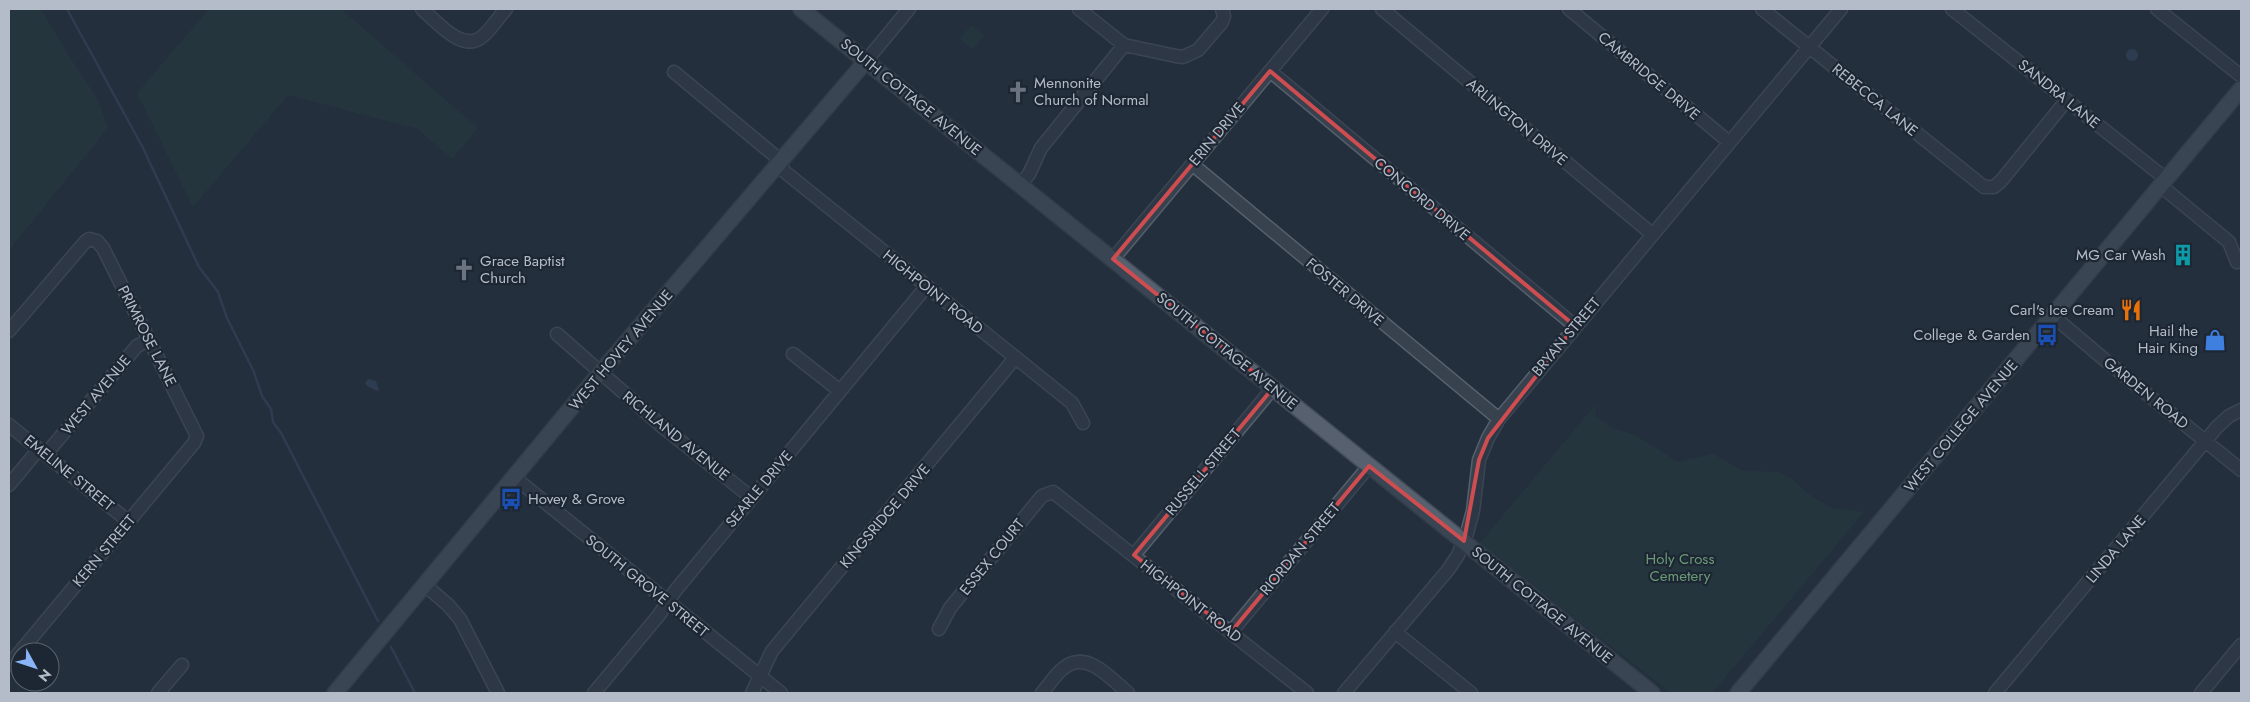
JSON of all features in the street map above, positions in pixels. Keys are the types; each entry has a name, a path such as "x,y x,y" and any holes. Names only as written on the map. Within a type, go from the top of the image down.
{"main road":[{"name":"SOUTH COTTAGE AVENUE","path":"801,9 1652,693"},
{"name":"WEST HOVEY AVENUE","path":"334,693 515,478 600,373 866,61"},
{"name":"WEST COLLEGE AVENUE","path":"1738,693 2241,89"}],"street":[{"path":"422,9 460,41 472,43 482,37 506,9"},
{"name":"WEST HOVEY AVENUE","path":"866,61 909,9"},
{"path":"1079,9 1124,45 1176,56 1191,55 1198,50 1222,22 1224,16 1222,9"},
{"name":"ERIN DRIVE","path":"1113,259 1322,9"},
{"name":"ARLINGTON DRIVE","path":"1382,9 1652,234"},
{"name":"CAMBRIDGE DRIVE","path":"1570,9 1729,142"},
{"name":"REBECCA LANE","path":"1762,9 1984,187 1990,188 2001,181 2066,101"},
{"name":"BRYAN STREET","path":"1344,693 1448,570 1458,555 1473,511 1479,460 1498,420 1841,9"},
{"name":"SANDRA LANE","path":"1952,9 2164,182 2229,242 2237,262"},
{"path":"2157,9 2241,76"},
{"path":"1020,185 1028,174 1040,148 1124,45"},
{"name":"CONCORD DRIVE","path":"1270,71 1575,326"},
{"name":"HIGHPOINT ROAD","path":"674,72 774,155 785,172 821,202 1072,403 1083,423"},
{"name":"FOSTER DRIVE","path":"1192,164 1498,420"},
{"name":"PRIMROSE LANE","path":"9,331 84,242 93,240 103,248 197,436"},
{"name":"SEARLE DRIVE","path":"594,693 926,287"},
{"name":"GARDEN ROAD","path":"2053,316 2241,470"},
{"name":"RICHLAND AVENUE","path":"557,334 664,428 752,498"},
{"name":"WEST AVENUE","path":"9,485 137,346 149,340"},
{"path":"793,354 840,391"},
{"name":"KINGSRIDGE DRIVE","path":"752,693 772,651 1015,358"},
{"name":"RUSSELL STREET","path":"1134,555 1273,388"},
{"name":"LINDA LANE","path":"1995,693 2206,441 2229,416 2241,410"},
{"name":"EMELINE STREET","path":"9,426 128,521"},
{"name":"KERN STREET","path":"9,665 194,443 197,436"},
{"name":"RIORDAN STREET","path":"1231,632 1369,466"},
{"name":"SOUTH GROVE STREET","path":"515,478 781,693"},
{"name":"HIGHPOINT ROAD","path":"1051,492 1059,495 1307,693"},
{"name":"ESSEX COURT","path":"940,629 950,608 1042,496 1051,492"},
{"path":"425,585 448,605 460,619 498,693"},
{"path":"1395,632 1471,693"},
{"path":"2201,693 2241,645"},
{"path":"1042,693 1064,668 1077,662 1094,665 1128,693"},
{"path":"158,693 182,665"}],"highlighted area":[{"path":"1270,71 1575,326 1488,438 1479,460 1464,541 1369,466 1231,632 1134,555 1273,388 1113,259"}],"green space":[{"path":"9,9 41,9 97,98 108,128 9,250"},
{"path":"209,9 341,9 478,128 452,159 418,129 288,95 193,207 137,93"},
{"path":"971,25 984,36 973,49 960,39"},
{"name":"Holy Cross Cemetery","path":"1596,404 1595,416 1613,428 1635,435 1678,462 1713,454 1743,471 1778,472 1791,478 1807,493 1831,508 1864,512 1712,693 1671,693 1479,544"}],"water":[{"path":"2134,49 2137,50 2137,60 2130,61 2127,60 2126,53 2127,50"},
{"path":"368,379 376,381 379,390 377,391 367,386 365,383"}],"waterway":[{"path":"67,9 142,146 199,267 218,292 227,318 254,372 262,396 271,409 273,422 281,433 378,621"},
{"path":"391,647 415,693"}],"place":[{"name":"Mennonite Church of Normal","path":"1018,92"},
{"name":"MG Car Wash","path":"2183,255"},
{"name":"Grace Baptist Church","path":"464,270"},
{"name":"Carl's Ice Cream","path":"2131,310"},
{"name":"College & Garden","path":"2047,335"},
{"name":"Hail the Hair King","path":"2215,340"},
{"name":"Hovey & Grove","path":"511,499"}]}
